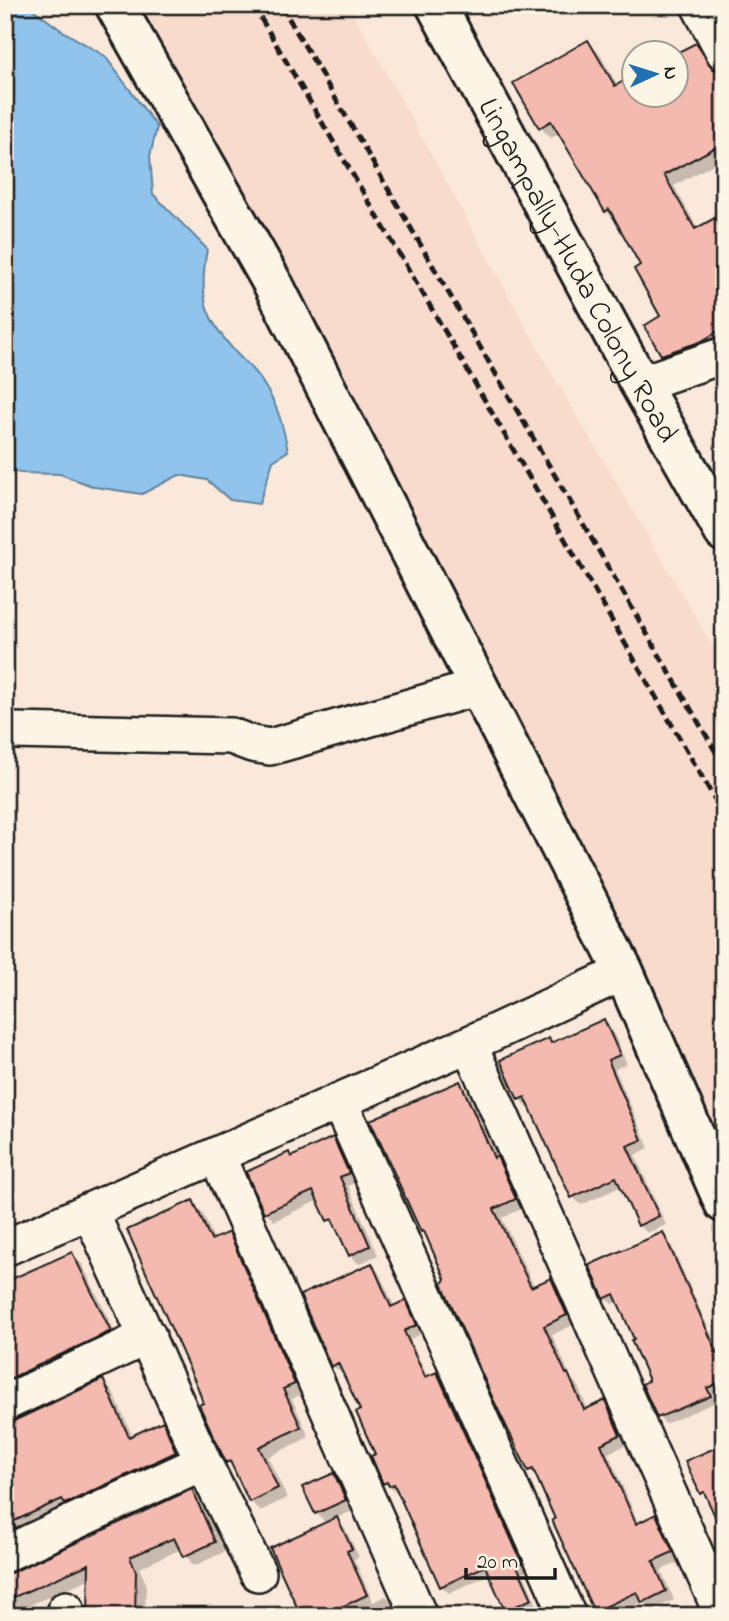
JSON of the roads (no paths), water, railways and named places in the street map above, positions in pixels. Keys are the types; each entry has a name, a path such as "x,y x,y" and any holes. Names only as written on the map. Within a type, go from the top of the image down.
{"street":[{"path":"115,5 274,286 624,972 724,1203"},
{"name":"Lingampally-Huda Colony Road","path":"436,5 640,384 724,532"},
{"path":"699,5 724,52"},
{"path":"640,384 724,355"},
{"path":"14,731 231,736 270,747 479,687"},
{"path":"5,1248 469,1044 624,972"},
{"path":"469,1044 714,1608"},
{"path":"339,1101 568,1616"},
{"path":"216,1156 419,1616"},
{"path":"90,1211 203,1462 258,1573"},
{"path":"5,1403 148,1336"},
{"path":"5,1554 203,1462"}],"water":[{"path":"5,5 30,7 61,30 105,56 157,127 150,156 153,194 207,249 203,282 204,295 212,319 227,343 262,381 282,425 288,451 273,461 259,504 230,500 207,480 179,475 142,494 95,487 60,474 20,473 5,469"}],"railway":[{"path":"253,5 724,815"},
{"path":"281,5 724,766"}]}
